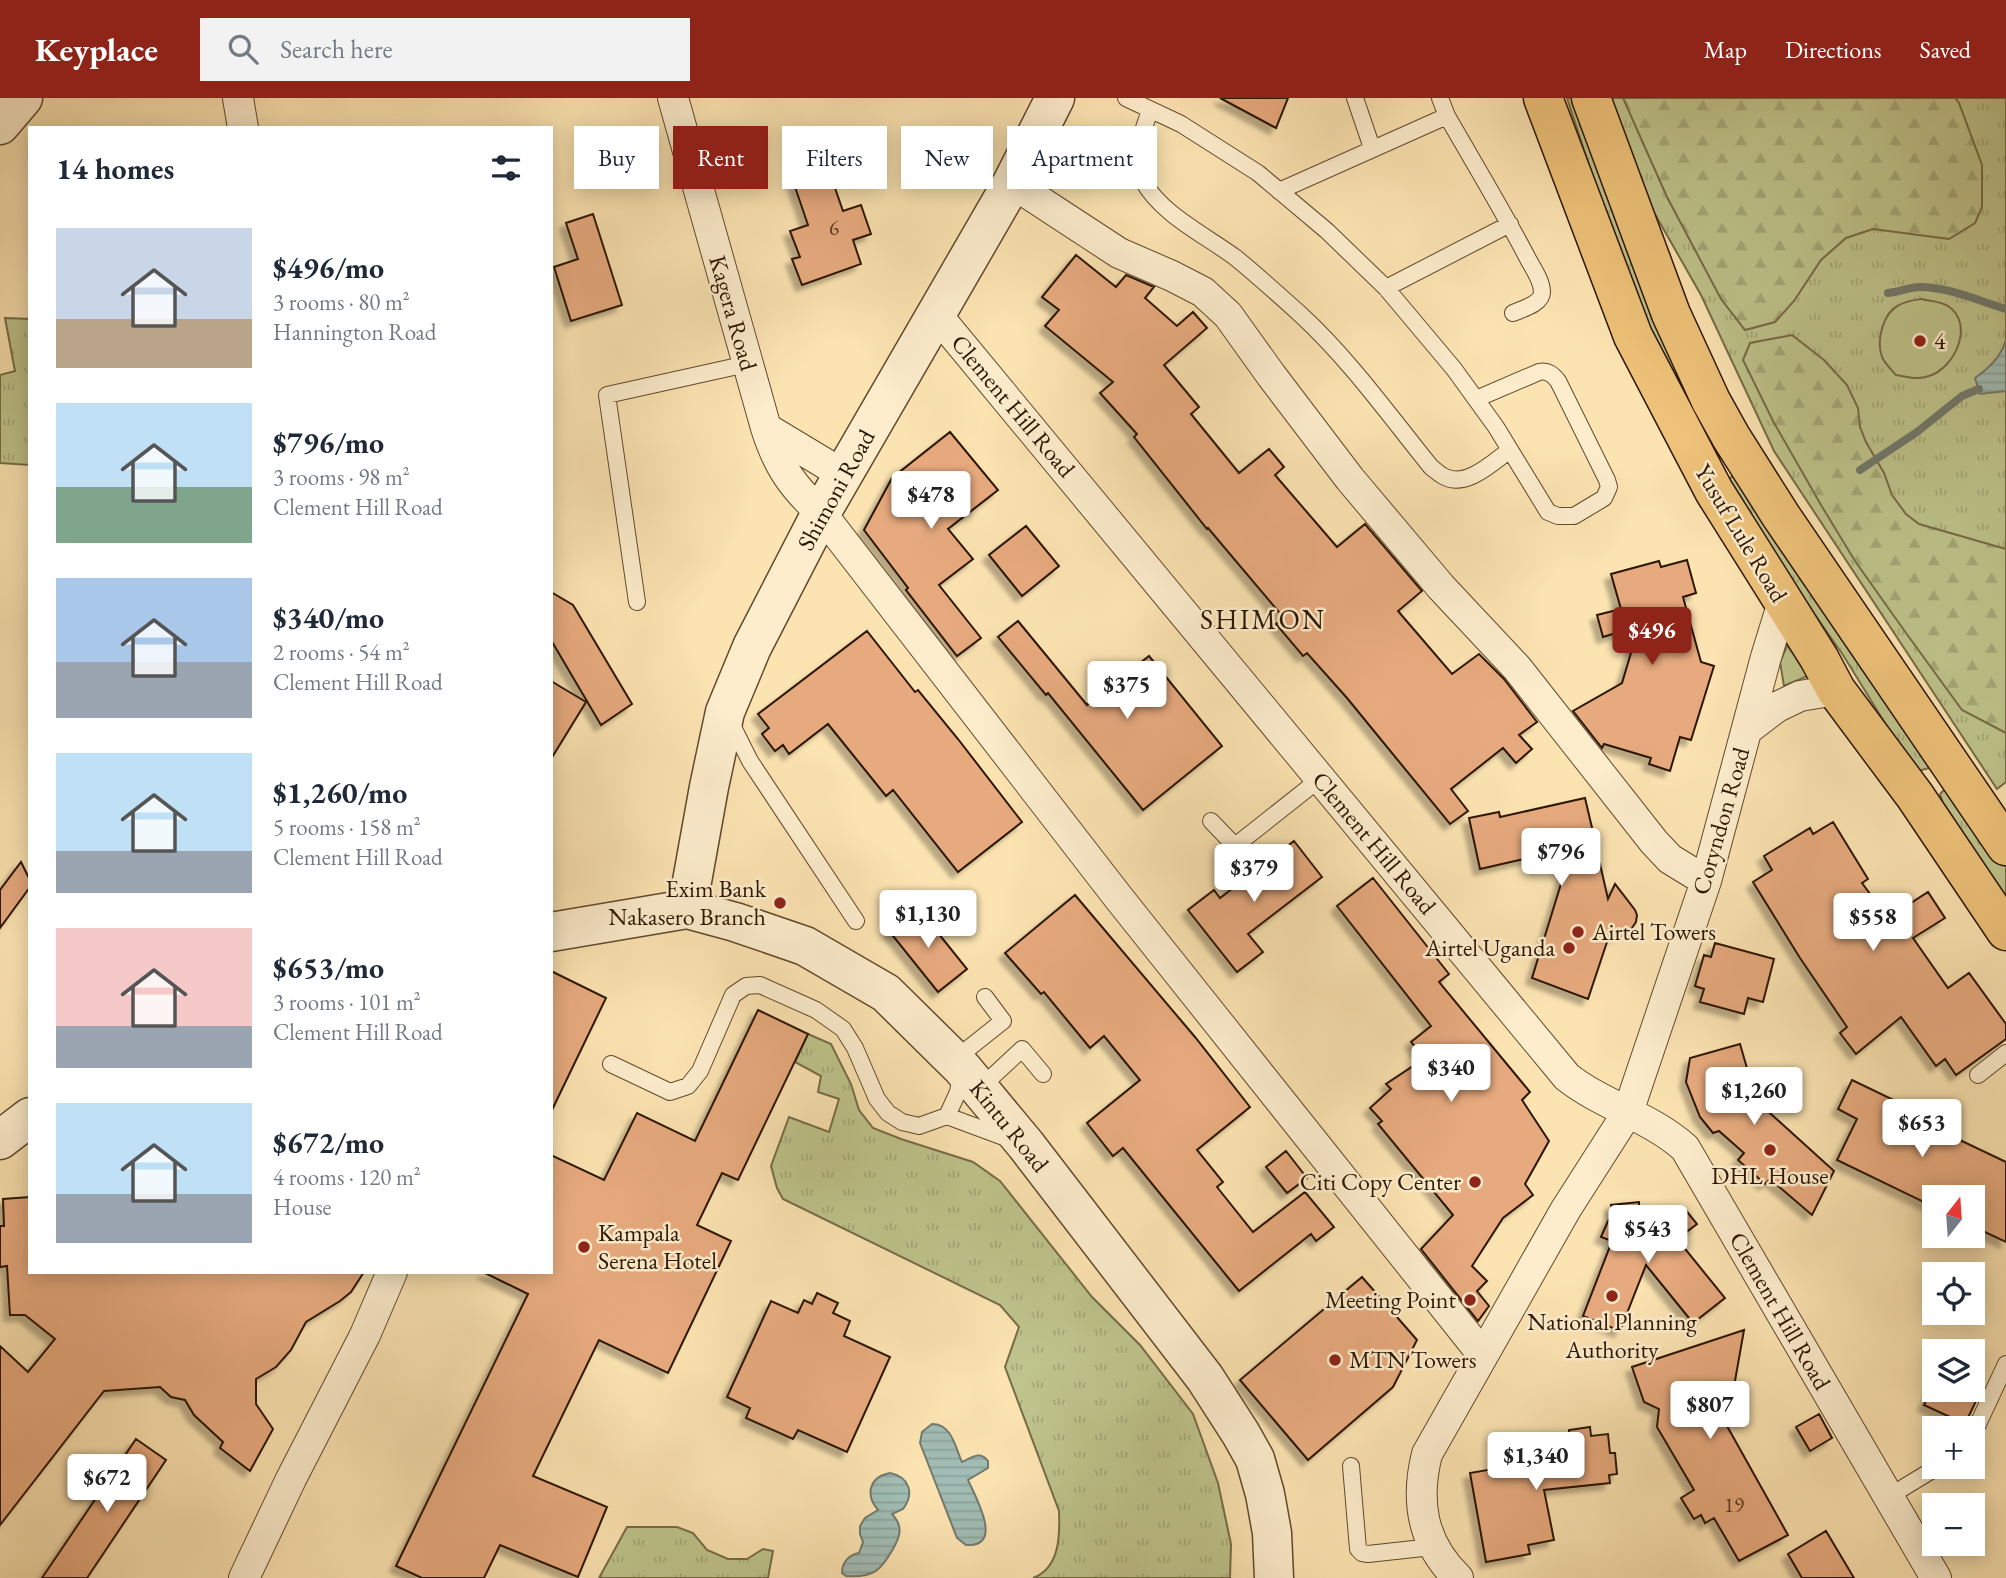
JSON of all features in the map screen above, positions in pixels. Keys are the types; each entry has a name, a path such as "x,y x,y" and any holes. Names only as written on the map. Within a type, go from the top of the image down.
{"main road":[{"name":"Yusuf Lule Road","path":"1543,98 1633,336 1693,454 1836,690 1915,796 2006,931"},
{"name":"Yusuf Lule Road","path":"1591,98 1671,314 1711,401 1781,516 2006,846"},
{"path":"1693,454 1731,436"},
{"path":"1915,796 1951,766"}],"street":[{"path":"238,98 243,126"},
{"name":"Kagera Road","path":"673,98 765,428 773,451 785,472 798,491 821,513 1118,897 1483,1355"},
{"name":"Shimoni Road","path":"1041,126 1055,98"},
{"name":"Shimoni Road","path":"687,909 725,712 752,647 821,513 1009,189"},
{"path":"1021,189 1119,253 1203,292 1228,315 1350,479 1441,587 1517,668 1654,842 1671,859 1706,881"},
{"name":"Clement Hill Road","path":"936,314 1567,1077 1585,1091 1669,1133 1685,1147 1936,1578"},
{"path":"765,428 844,475"},
{"name":"Coryndon Road","path":"1432,1547 1424,1523 1420,1493 1427,1454 1566,1209 1628,1112 1706,881 1783,602"},
{"path":"1748,729 1777,707 1800,696 1836,690"},
{"name":"Kintu Road","path":"553,932 687,909 805,946 886,993 965,1073 1026,1145 1205,1378 1255,1459 1272,1533 1274,1578"},
{"path":"0,1140 28,1119"},
{"path":"244,1578 365,1335 391,1274"},
{"path":"1432,1547 1446,1567 1458,1578"}],"lane":[{"path":"1126,98 1181,124 1258,173 1327,231 1386,288 1476,399 1548,512 1558,516 1574,516 1604,498 1609,487 1559,382 1553,375 1539,372 1476,399"},
{"path":"1355,98 1372,148"},
{"path":"1440,98 1447,116 1538,278 1542,296 1536,302 1513,313"},
{"path":"1150,110 1138,146 1137,168 1152,195 1167,212 1237,259 1328,340 1431,467 1446,478 1458,480 1470,477 1510,450"},
{"path":"1279,191 1447,116"},
{"path":"1386,288 1510,224"},
{"path":"637,602 607,395 747,363"},
{"path":"725,712 750,761 856,921"},
{"path":"1211,821 1234,846 1321,778"},
{"path":"611,1064 670,1092 688,1086 700,1072 733,995 746,986 760,985 816,1010 843,1029 855,1048 877,1099 888,1113 902,1122 919,1126 947,1116 1026,1145"},
{"path":"947,1116 965,1073 1003,1021 985,997"},
{"path":"965,1073 1022,1049 1043,1074"},
{"path":"1978,1075 2006,1053"},
{"path":"1982,1416 2006,1364"},
{"path":"1351,1466 1358,1549 1362,1553 1432,1547"},
{"path":"1888,1497 1922,1476"}],"green space":[{"path":"1567,98 1580,98 1715,429 1700,436 1659,353 1606,217"},
{"path":"1607,98 2006,98 2006,782 1997,789 1774,451 1701,295 1647,200"},
{"path":"1623,98 1955,98 1982,165 1982,207 1975,223 1949,239 1873,229 1846,238 1821,260 1794,301 1775,322 1745,330 1721,299 1667,197"},
{"name":"4","path":"1921,299 1945,304 1956,314 1961,334 1958,345 1947,364 1929,376 1917,378 1896,375 1882,357 1882,328 1893,309"},
{"path":"5,318 28,319 28,465 0,463 0,375 15,371"},
{"path":"1792,335 1824,360 1847,385 1858,408 1860,427 1866,442 1884,473 1892,495 1906,514 1919,524 2006,549 2006,733 1962,710 1855,561 1773,421 1743,360 1750,343"},
{"path":"1740,472 1929,756 1929,768 1918,771 1790,579 1728,479"},
{"path":"1788,644 1810,675 1784,686 1780,662"},
{"path":"1947,787 2006,862 2006,901 1945,809 1940,794"},
{"path":"808,1034 831,1044 851,1084 859,1110 873,1128 973,1162 1000,1181 1092,1297 1140,1345 1193,1414 1218,1483 1231,1544 1230,1578 1033,1578 1049,1567 1053,1559 1058,1540 1059,1511 1005,1367 1019,1327 1000,1305 783,1199 777,1188 771,1166 789,1117 829,1132 839,1099 818,1092 821,1076 795,1062"},
{"path":"627,1527 677,1527 693,1533 707,1550 728,1559 747,1559 763,1549 773,1551 768,1578 599,1578"}],"water":[{"path":"2006,340 2006,391 1980,394 1975,378 1994,362"},
{"path":"932,1424 939,1425 948,1432 962,1462 979,1455 988,1461 988,1468 968,1480 981,1508 986,1530 984,1538 978,1544 966,1545 957,1538 920,1443 922,1432"},
{"path":"890,1473 906,1482 909,1492 903,1509 892,1514 900,1531 898,1539 885,1562 876,1571 863,1576 846,1576 842,1573 845,1562 852,1555 859,1553 863,1542 860,1526 865,1518 878,1510 871,1498 871,1487 877,1478"}],"building":[{"path":"1220,98 1288,98 1276,128"},
{"path":"796,189 835,189 843,211 861,205 871,234 853,240 861,264 802,285 792,259 800,257 790,231 808,225"},
{"path":"593,214 622,305 571,321 554,267 578,259 566,223"},
{"path":"1076,255 1116,287 1126,275 1154,287 1145,298 1177,326 1193,312 1207,328 1164,365 1199,407 1191,414 1239,473 1269,449 1284,467 1275,475 1337,547 1365,524 1422,591 1398,611 1452,674 1479,654 1504,679 1537,722 1519,735 1532,749 1516,763 1503,748 1451,789 1468,811 1450,824 1347,698 1307,653 1303,656 1276,624 1284,618 1207,529 1134,437 1137,434 1100,393 1113,382 1045,326 1059,310 1042,297"},
{"path":"950,432 998,490 948,529 973,559 939,585 981,638 957,656 864,530 892,478"},
{"path":"1026,526 1059,566 1022,596 989,555"},
{"path":"1687,560 1696,593 1683,597 1701,662 1714,666 1691,740 1680,737 1670,771 1649,764 1651,758 1604,744 1602,748 1573,711 1622,683 1639,626 1603,637 1597,615 1621,609 1611,574 1659,561 1661,567"},
{"path":"553,593 573,605 632,704 601,725 553,643"},
{"path":"1018,621 1087,705 1149,656 1222,746 1143,810 1048,693 1046,695 998,637"},
{"path":"867,631 915,692 918,690 958,739 1022,822 958,872 893,790 886,796 828,724 789,754 783,745 775,751 762,734 769,728 758,714"},
{"path":"553,682 586,702 553,756"},
{"path":"1585,798 1597,849 1584,843 1600,864 1608,899 1615,884 1637,915 1630,931 1609,936 1588,999 1532,978 1572,848 1480,869 1469,818 1499,812 1500,817"},
{"path":"1833,822 1868,879 1862,883 1888,918 1928,892 1945,918 1913,938 1948,988 1969,973 2006,1024 2006,1039 1956,1075 1945,1059 1936,1066 1901,1017 1856,1054 1840,1033 1847,1027 1753,882 1772,870 1764,856 1810,828 1813,834"},
{"path":"1294,841 1322,877 1248,934 1263,952 1237,972 1188,910 1214,890 1220,898"},
{"path":"21,862 28,876 28,890 0,928 0,890"},
{"path":"1373,878 1449,974 1439,982 1530,1092 1522,1100 1549,1141 1525,1184 1533,1195 1503,1218 1472,1266 1487,1281 1477,1291 1489,1306 1478,1321 1421,1249 1453,1215 1378,1124 1382,1121 1370,1108 1391,1089 1386,1084 1425,1058 1411,1042 1431,1026 1337,906"},
{"path":"1075,895 1195,1037 1250,1107 1197,1150 1223,1182 1217,1187 1253,1232 1305,1192 1334,1227 1316,1241 1311,1234 1239,1291 1123,1148 1113,1156 1087,1123 1140,1080 1104,1036 1090,1048 1044,992 1041,994 1005,953"},
{"path":"918,908 967,969 938,992 889,931"},
{"path":"1715,943 1774,959 1763,1002 1748,998 1744,1014 1700,1002 1704,989 1695,986 1704,955 1711,957"},
{"path":"553,972 606,998 553,1108"},
{"path":"758,1010 808,1034 738,1180 722,1173 697,1225 731,1241 668,1373 599,1340 533,1476 607,1507 578,1577 500,1545 484,1578 422,1578 396,1566 528,1294 487,1274 553,1274 553,1156 604,1180 637,1113 695,1141"},
{"path":"1740,1044 1749,1075 1754,1074 1761,1105 1834,1171 1812,1215 1770,1179 1765,1184 1738,1160 1744,1153 1719,1131 1713,1133 1700,1117 1686,1082 1690,1058"},
{"path":"1852,1080 1906,1106 1903,1113 2006,1162 2006,1242 1985,1232 1985,1185 1922,1185 1922,1201 1837,1160 1857,1119 1838,1109"},
{"path":"1286,1151 1307,1178 1287,1193 1266,1167"},
{"path":"28,1197 28,1274 363,1274 351,1292 306,1322 291,1350 276,1367 256,1379 256,1404 273,1429 250,1471 220,1448 223,1442 194,1415 185,1400 171,1397 160,1387 104,1391 0,1525 0,1346 28,1372 55,1339 25,1315 10,1315 7,1266 0,1267 0,1226 4,1226 3,1199"},
{"path":"1639,1202 1639,1209 1655,1208 1664,1223 1684,1208 1697,1224 1677,1239 1725,1298 1693,1323 1646,1265 1620,1331 1583,1316 1612,1241 1601,1237 1612,1217 1611,1205"},
{"name":"MTN Towers","path":"1362,1277 1417,1340 1393,1387 1308,1460 1240,1380"},
{"path":"817,1293 838,1303 833,1313 850,1321 844,1336 890,1357 847,1452 798,1430 793,1439 746,1418 750,1408 727,1397 771,1301 798,1313 804,1300 812,1304"},
{"path":"1744,1330 1727,1426 1788,1535 1739,1561 1714,1518 1705,1523 1701,1515 1694,1519 1681,1498 1694,1490 1657,1427 1659,1409 1644,1402 1632,1367"},
{"path":"1925,1402 1976,1402 1969,1416 1948,1416 1924,1405"},
{"path":"1819,1414 1832,1438 1810,1451 1796,1427"},
{"path":"1590,1427 1591,1436 1608,1434 1610,1453 1615,1453 1617,1474 1609,1475 1610,1483 1544,1490 1554,1540 1528,1545 1530,1554 1486,1562 1470,1473 1550,1459 1548,1439 1569,1436 1569,1430"},
{"path":"136,1439 166,1460 87,1578 42,1578"},
{"path":"1826,1531 1854,1578 1802,1578 1788,1554"}],"waterway":[{"path":"1888,293 1916,287 1931,288 2006,309"},
{"path":"1860,470 1917,432 1962,396 1979,389"}],"place":[{"name":"4","path":"1920,341"},
{"name":"Exim Bank Nakasero Branch","path":"780,903"},
{"name":"Airtel Towers","path":"1578,932"},
{"name":"Airtel Uganda","path":"1569,948"},
{"name":"DHL House","path":"1770,1150"},
{"name":"Citi Copy Center","path":"1475,1182"},
{"name":"Kampala Serena Hotel","path":"584,1247"},
{"name":"National Planning Authority","path":"1612,1296"},
{"name":"Meeting Point","path":"1470,1300"},
{"name":"MTN Towers","path":"1335,1360"}],"district":[{"name":"SHIMON","path":"1263,619"}]}
